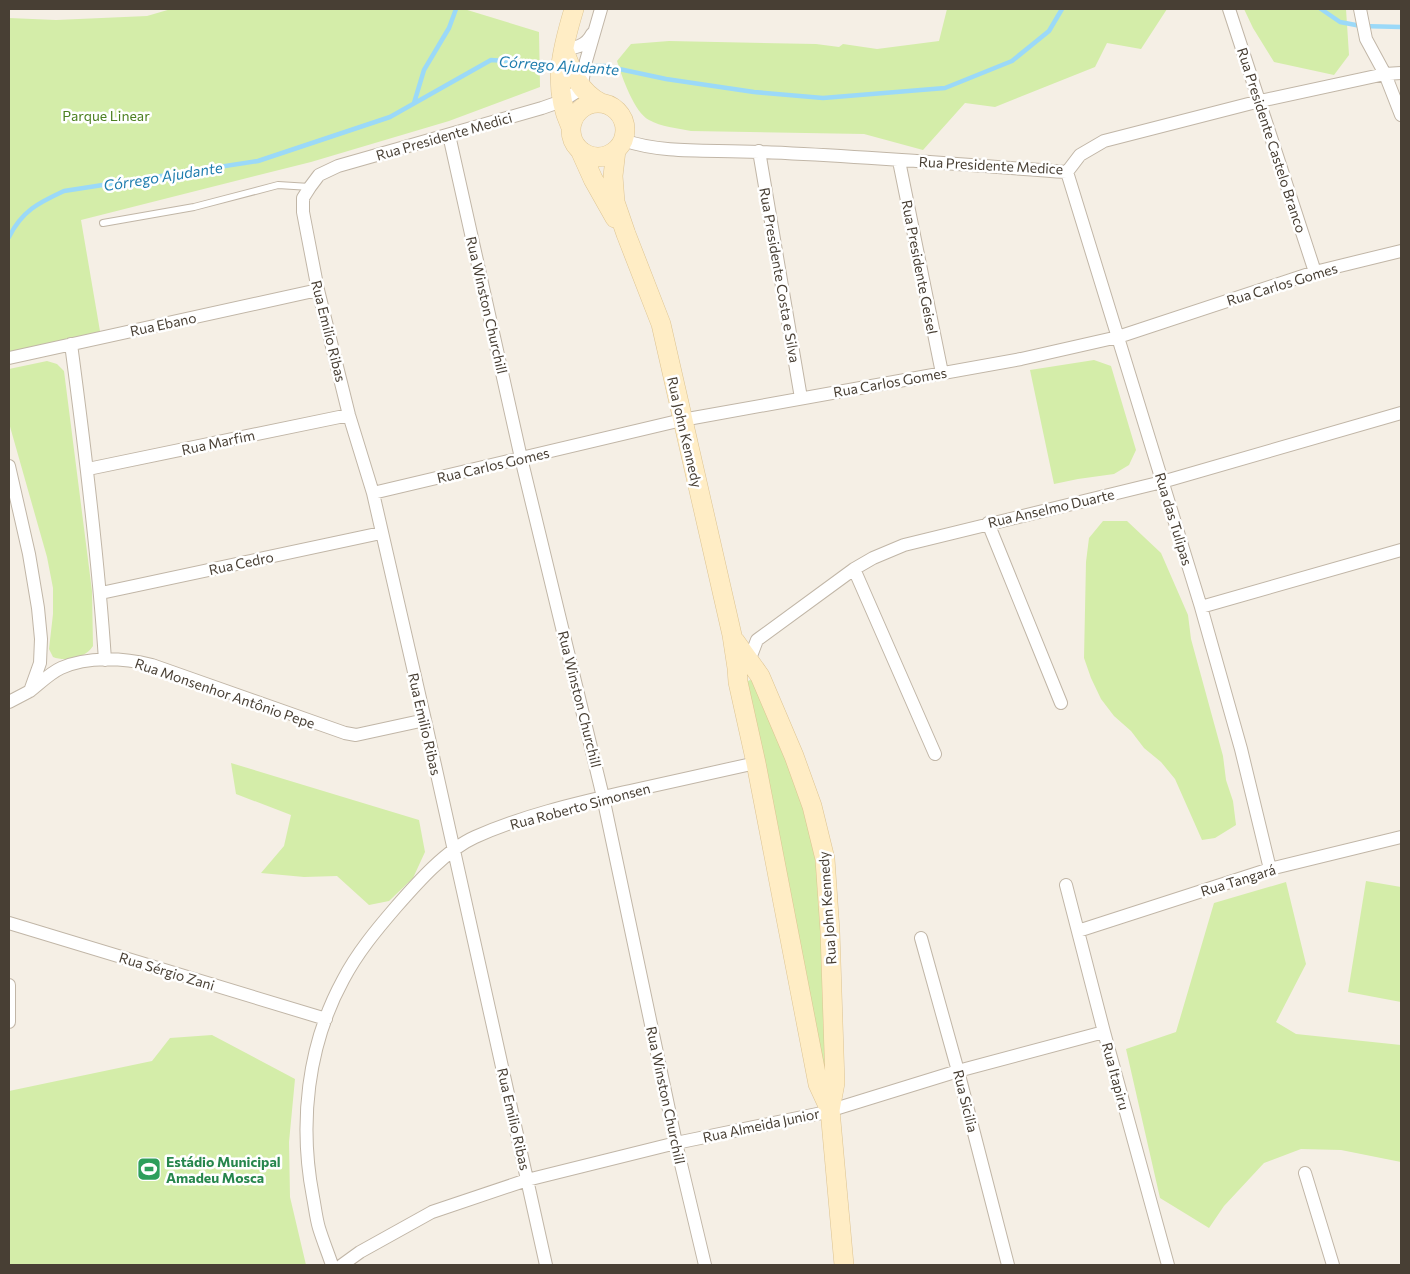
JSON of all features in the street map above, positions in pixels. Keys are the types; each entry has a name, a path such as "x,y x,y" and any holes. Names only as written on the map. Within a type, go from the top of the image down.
{"street":[{"path":"574,9 564,54 572,82 593,99 608,105 620,115 625,129 620,145 609,154 594,156 580,150 572,138 562,101 572,82 585,68 594,29"},
{"path":"564,54 590,39 601,9"},
{"name":"Rua Presidente Castelo Branco","path":"1229,9 1315,272"},
{"path":"1361,12 1366,39 1385,74 1401,116"},
{"name":"Rua Presidente Medice","path":"620,145 1067,172 1080,155 1104,142 1260,101 1385,74 1401,73"},
{"name":"Rua Presidente Medici","path":"310,187 319,175 338,166 562,101"},
{"path":"570,125 574,117 585,106 601,103"},
{"name":"Rua Winston Churchill","path":"449,135 522,458 603,797 676,1144 705,1265"},
{"name":"Rua John Kennedy","path":"620,145 613,176 615,202 661,324 732,635 743,664 760,676 794,756 812,806 825,859 830,931 835,1083 830,1110 844,1265"},
{"name":"Rua John Kennedy","path":"580,150 607,206 626,234"},
{"name":"Rua Presidente Costa e Silva","path":"759,152 801,398"},
{"name":"Rua Presidente Geisel","path":"899,161 942,373"},
{"name":"Rua das Tulipas","path":"1067,172 1201,607 1241,749 1270,869"},
{"name":"Rua Emilio Ribas","path":"310,187 303,198 303,212 318,290 349,415 373,493 546,1265"},
{"name":"Rua Carlos Gomes","path":"373,493 682,420 1020,359 1118,336 1315,272 1401,251"},
{"name":"Rua Ebano","path":"9,358 318,290"},
{"path":"71,344 88,468 101,593 105,660"},
{"name":"Rua Anselmo Duarte","path":"743,664 757,640 854,569 873,558 904,545 1162,482 1401,413"},
{"name":"Rua Marfim","path":"88,468 349,415"},
{"path":"9,466 30,554 38,608 40,663 30,691"},
{"path":"988,523 1060,703"},
{"name":"Rua Cedro","path":"101,593 381,533"},
{"path":"1201,607 1401,550"},
{"path":"854,569 935,754"},
{"name":"Rua Monsenhor Antônio Pepe","path":"9,702 30,691 60,669 79,663 105,660 134,660 345,733 356,735 425,720"},
{"name":"Rua John Kennedy","path":"743,664 738,682 756,763 818,1084 830,1110"},
{"name":"Rua Roberto Simonsen","path":"332,1265 318,1227 306,1143 305,1116 316,1052 326,1019 343,980 362,950 410,891 453,850 474,837 526,818 603,797 756,763"},
{"name":"Rua Tangará","path":"1078,931 1270,869 1401,837"},
{"name":"Rua Itapiru","path":"1066,886 1168,1265"},
{"name":"Rua Sérgio Zani","path":"9,923 326,1019"},
{"name":"Rua Sicilia","path":"921,938 958,1071 1008,1265"},
{"path":"9,985 9,1022"},
{"name":"Rua Almeida Junior","path":"342,1265 376,1243 432,1212 527,1180 676,1144 830,1110 958,1071 1104,1032"},
{"path":"1305,1173 1333,1265"}],"lane":[{"path":"103,224 194,208 278,185 310,187"}],"green space":[{"name":"Parque Linear","path":"171,9 464,9 539,32 540,87 449,121 311,162 81,220 101,337 9,358 9,18 56,20 147,16"},
{"path":"947,9 1167,9 1141,49 1107,43 1095,67 995,107 965,103 923,150 864,134 691,131 669,127 649,120 638,110 629,93 617,61 631,44 669,41 816,44 839,47 843,44 877,49 939,41"},
{"path":"1244,9 1346,9 1349,55 1334,75 1274,62 1253,28"},
{"path":"1094,360 1111,366 1136,450 1129,465 1114,474 1054,484 1030,370"},
{"path":"47,361 57,364 64,371 92,591 93,646 80,656 69,659 53,657 49,649 53,614 53,588 47,557 9,423 9,369"},
{"path":"1103,521 1127,521 1161,553 1188,615 1191,639 1223,756 1236,825 1215,838 1202,840 1175,779 1161,762 1144,748 1131,731 1114,716 1101,699 1091,678 1084,658 1086,562 1089,538"},
{"path":"754,681 807,811 820,862 827,1082 746,682"},
{"path":"231,763 419,820 425,852 413,878 389,901 369,905 337,876 304,877 261,873 284,846 291,815 236,794"},
{"path":"1366,881 1401,887 1401,1002 1348,992"},
{"path":"1286,882 1306,964 1276,1022 1296,1034 1401,1045 1401,1162 1341,1150 1301,1149 1264,1163 1224,1206 1209,1228 1160,1198 1126,1049 1176,1032 1214,903"},
{"name":"Estádio Municipal Amadeu Mosca","path":"212,1035 295,1079 289,1142 290,1197 306,1265 9,1265 9,1091 152,1061 170,1038"}],"waterway":[{"path":"414,103 424,70 449,28 456,9"},
{"name":"Córrego Ajudante","path":"587,66 605,66 666,79 754,92 823,98 945,88 1012,61 1049,31 1062,9"},
{"name":"Córrego Ajudante","path":"1321,9 1340,22 1361,26 1401,27"},
{"name":"Córrego Ajudante","path":"9,237 25,214 64,191 258,161 390,117 491,60 557,64"}],"place":[{"name":"Estádio Municipal Amadeu Mosca","path":"149,1169"}]}
